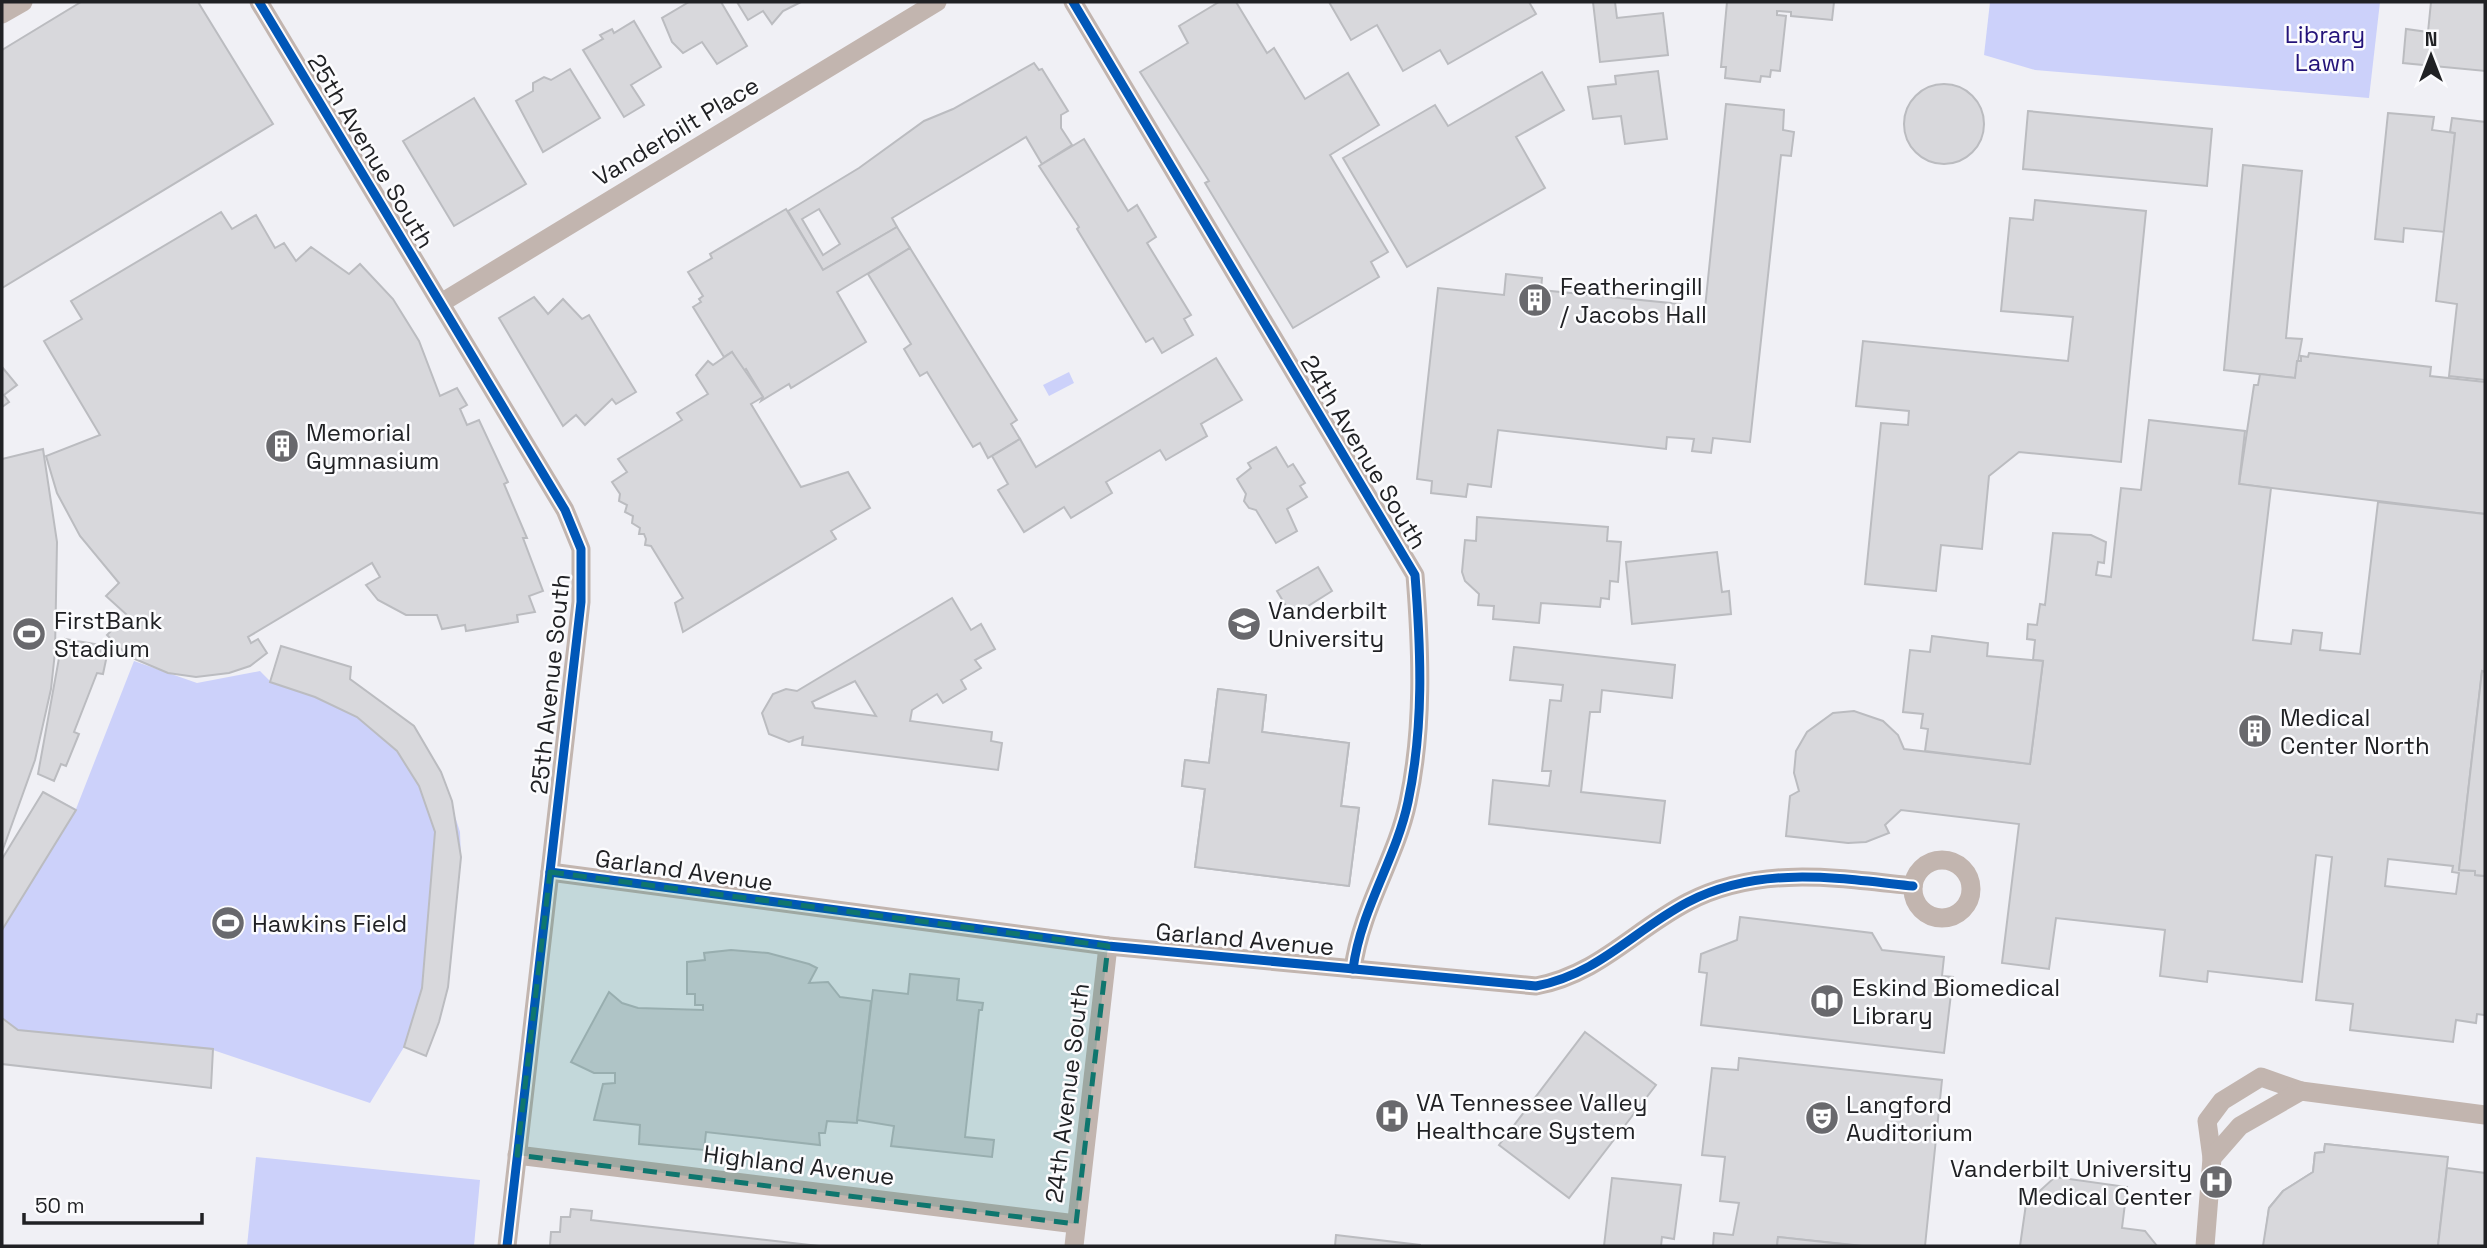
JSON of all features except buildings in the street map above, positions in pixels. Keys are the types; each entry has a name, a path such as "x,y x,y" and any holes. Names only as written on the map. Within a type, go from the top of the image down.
{"street":[{"path":"2,14 23,2"},
{"name":"25th Avenue South","path":"259,2 565,510 581,549 582,593 507,1246"},
{"name":"Vanderbilt Place","path":"441,303 937,2"},
{"name":"24th Avenue South","path":"1073,2 1415,575 1422,657 1418,729 1408,804 1357,939 1353,969"},
{"name":"Garland Avenue","path":"550,872 1108,946 1536,986 1563,981 1588,970 1689,902 1758,877 1832,877 1913,886"},
{"name":"24th Avenue South","path":"1074,1246 1108,946"},
{"path":"2206,1246 2212,1158 2207,1121 2222,1101 2261,1077 2301,1091 2485,1115"},
{"path":"2212,1158 2241,1126 2301,1091"},
{"name":"Highland Avenue","path":"517,1155 1076,1224"}],"highlighted area":[{"path":"550,872 1108,946 1076,1224 517,1155"}],"green space":[{"name":"Library Lawn","path":"1990,2 2380,2 2369,98 2035,70 1984,55"},
{"path":"1069,372 1074,383 1049,396 1043,385"},
{"name":"Hawkins Field","path":"281,646 351,667 350,679 414,726 441,772 460,832 461,857 448,987 426,1056 404,1047 370,1103 213,1050 211,1088 2,1064 2,859 43,792 76,809 134,661 197,683 260,671 270,681"},
{"path":"256,1157 480,1180 474,1246 247,1246"}],"cycle path":[{"path":"259,2 565,510 581,549 581,602 507,1246"},
{"path":"1073,2 1415,575 1420,689 1413,774 1403,823 1363,925 1353,969"},
{"path":"550,872 1108,946 1536,986 1579,972 1598,962 1669,913 1715,890 1743,883 1799,877 1913,886"}],"place":[{"name":"Featheringill / Jacobs Hall","path":"1535,300"},
{"name":"Memorial Gymnasium","path":"282,446"},
{"name":"Vanderbilt University","path":"1244,624"},
{"name":"FirstBank Stadium","path":"29,634"},
{"name":"Medical Center North","path":"2255,731"},
{"name":"Hawkins Field","path":"228,923"},
{"name":"Eskind Biomedical Library","path":"1827,1001"},
{"name":"VA Tennessee Valley Healthcare System","path":"1392,1116"},
{"name":"Langford Auditorium","path":"1822,1118"},
{"name":"Vanderbilt University Medical Center","path":"2216,1182"}]}
